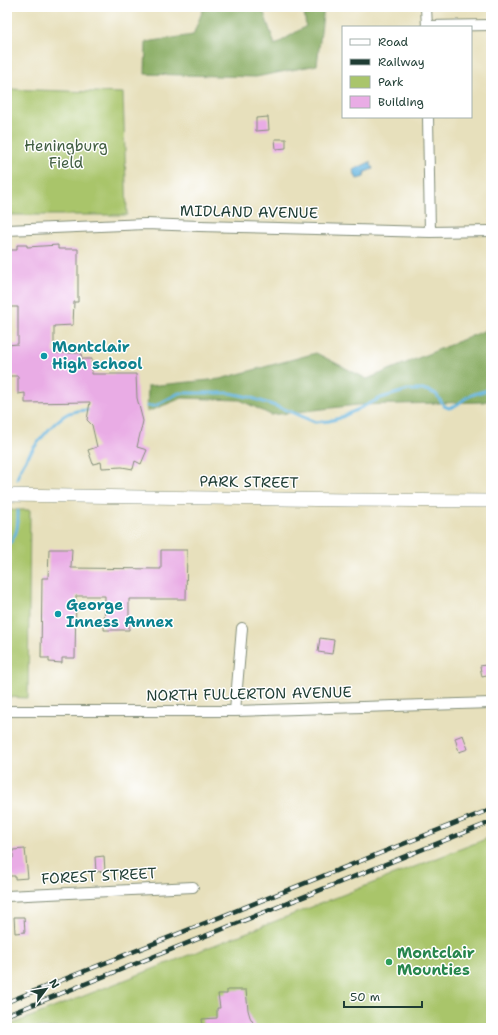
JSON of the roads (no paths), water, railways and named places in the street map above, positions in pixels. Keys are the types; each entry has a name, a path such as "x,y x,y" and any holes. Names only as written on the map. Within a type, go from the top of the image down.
{"street":[{"path":"426,7 427,26"},
{"path":"459,26 491,25"},
{"path":"428,118 430,232"},
{"name":"MIDLAND AVENUE","path":"7,230 146,224 430,232 491,231"},
{"name":"PARK STREET","path":"7,494 349,500 491,500"},
{"path":"235,711 242,628"},
{"name":"NORTH FULLERTON AVENUE","path":"7,711 235,711 491,703"},
{"name":"FOREST STREET","path":"7,896 192,887"}],"water":[{"path":"370,162 373,169 365,172 364,177 357,179 353,170"}],"waterway":[{"path":"147,406 155,406 179,393 230,393 249,397 315,422 329,421 340,418 381,398 408,390 426,390 436,394 444,406 449,408 472,395 491,390"},
{"path":"17,479 24,462 38,442 54,424 69,413 87,410"},
{"path":"7,547 17,530 18,511"}],"railway":[{"path":"7,1002 491,809"},
{"path":"7,1015 491,822"}],"place":[{"name":"Montclair High school","path":"44,356"},
{"name":"George Inness Annex","path":"58,614"},
{"name":"Montclair Mounties","path":"389,962"}],"park label":[{"name":"Heningburg Field","path":"66,154"}]}
